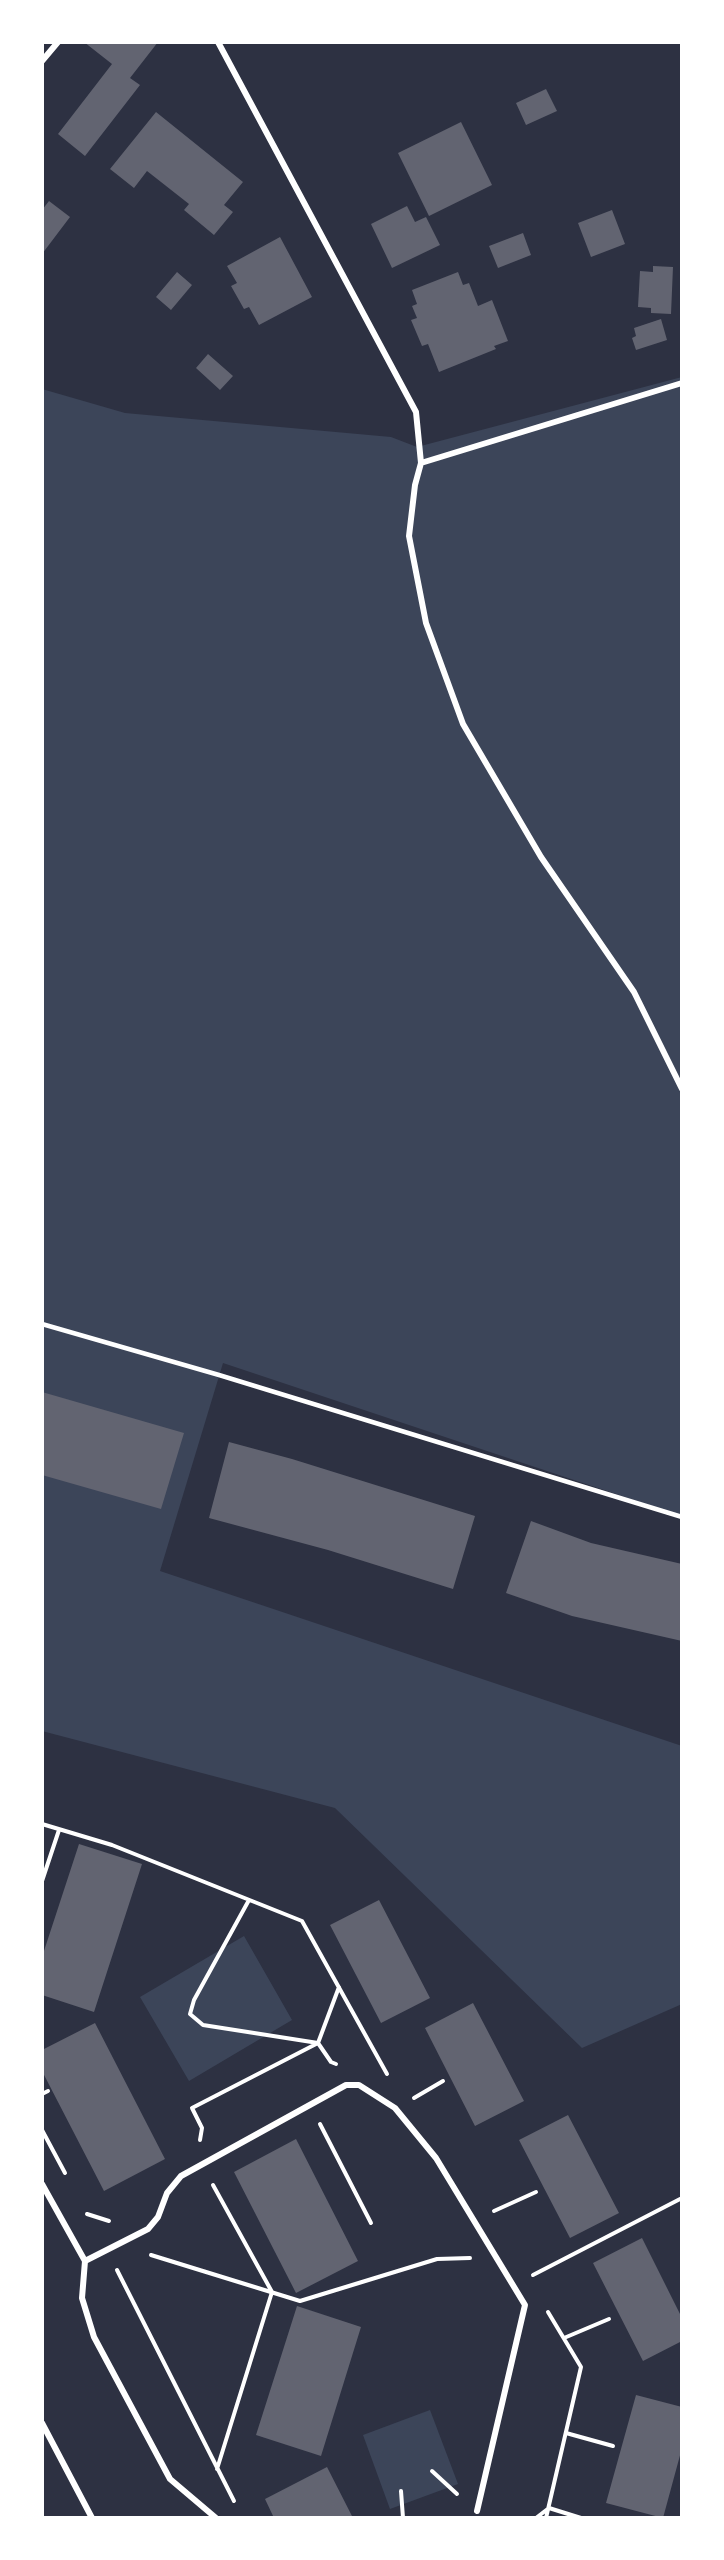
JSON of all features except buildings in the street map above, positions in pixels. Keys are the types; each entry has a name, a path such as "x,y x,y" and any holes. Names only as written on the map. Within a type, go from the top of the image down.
{"street":[{"path":"42,61 58,42"},
{"path":"218,42 416,412 421,463 415,485 409,536 426,623 463,724 541,857 634,992 682,1089"},
{"path":"421,463 682,383"},
{"path":"85,2261 148,2229 158,2217 167,2193 181,2176 346,2085 359,2085 395,2108 436,2158 525,2305 477,2511"},
{"path":"42,2184 85,2261 82,2298 94,2337 170,2479 216,2518"},
{"path":"42,2423 92,2518"}],"lane":[{"path":"42,1323 682,1517"}],"path":[{"path":"42,1881 59,1830"},
{"path":"249,1900 194,2000 190,2014 203,2025 318,2043 331,2062 341,2066"},
{"path":"217,2469 272,2292 194,2149 200,2140 202,2128 192,2108 318,2043 339,1987"},
{"path":"381,2074 388,2077"},
{"path":"413,2098 443,2081"},
{"path":"42,2094 48,2091"},
{"path":"310,2105 371,2223"},
{"path":"490,2213 536,2192"},
{"path":"528,2278 682,2198"},
{"path":"107,2250 237,2508"},
{"path":"142,2252 300,2301 437,2259 475,2258"},
{"path":"564,2338 609,2319"},
{"path":"566,2433 613,2446"},
{"path":"401,2491 403,2518"},
{"path":"536,2518 549,2508 580,2518"}],"shaded area":[{"path":"682,377 682,1516 223,1363 160,1571 682,1746 682,2004 582,2048 335,1808 42,1731 42,389 125,413 391,437 417,447"},
{"path":"244,1936 292,2020 189,2081 140,1997"},
{"path":"430,2410 458,2484 390,2509 363,2435"}]}
